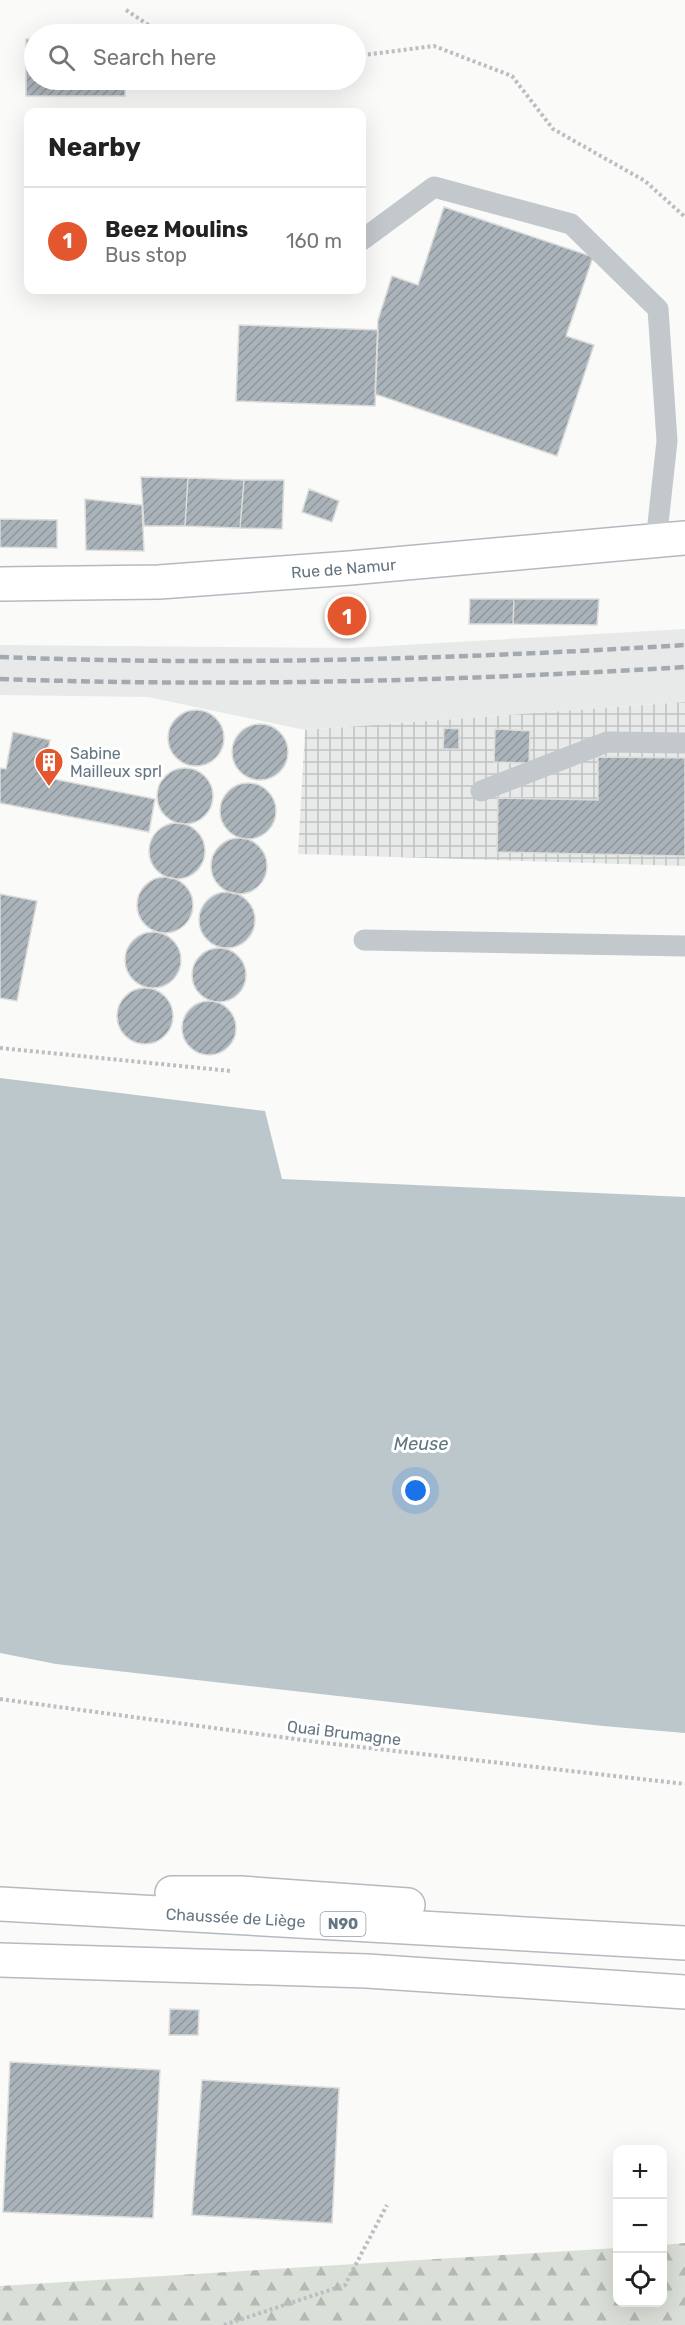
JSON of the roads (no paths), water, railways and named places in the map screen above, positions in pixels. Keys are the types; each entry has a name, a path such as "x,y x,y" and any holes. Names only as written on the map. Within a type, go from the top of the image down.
{"main road":[{"name":"Rue de Namur","path":"0,584 171,581 670,540"},
{"path":"0,1894 240,1893 685,1923"},
{"name":"Chaussée de Liège","path":"0,1904 685,1943"},
{"path":"0,1960 367,1971 685,1992"}],"lane":[{"path":"366,237 434,187 570,224 658,309 668,441 670,540"},
{"path":"480,791 607,742 685,743"},
{"path":"364,940 685,946"}],"water":[{"name":"Meuse","path":"0,1078 265,1111 282,1179 685,1197 685,1733 603,1726 56,1664 0,1653"}],"railway":[{"path":"0,657 172,661 343,660 685,645"},
{"path":"0,679 172,682 343,681 514,676 685,667"}],"place":[{"name":"Beez Moulins","path":"347,616"},
{"name":"Sabine Mailleux sprl","path":"49,788"}]}
